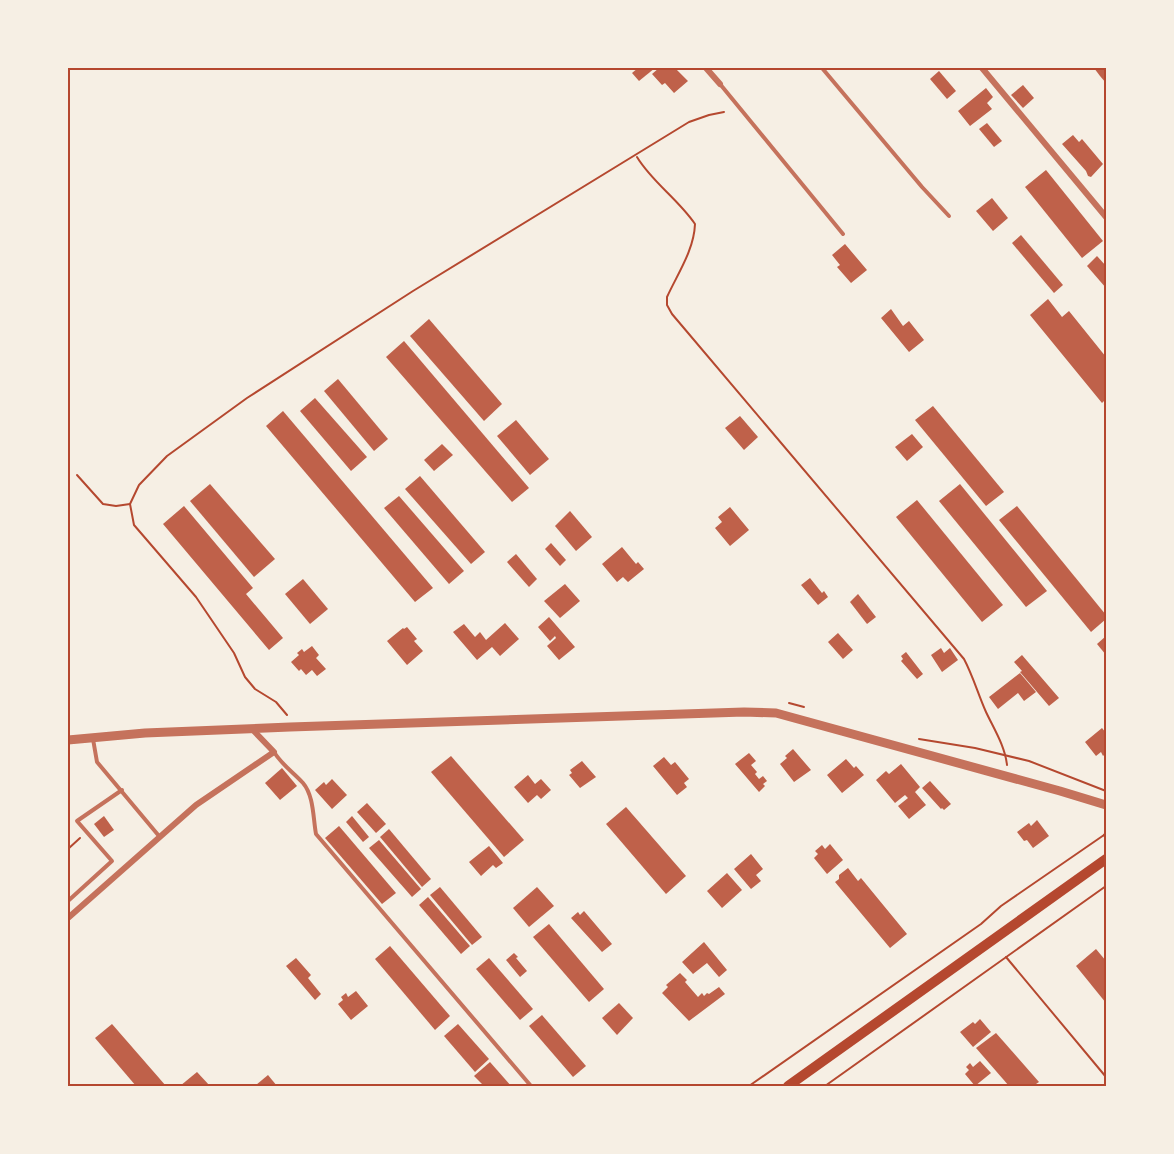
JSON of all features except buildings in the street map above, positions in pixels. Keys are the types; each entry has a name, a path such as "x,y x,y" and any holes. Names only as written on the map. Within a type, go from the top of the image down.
{"main road":[{"path":"788,1086 1107,859"}],"street":[{"path":"706,68 720,84"},
{"path":"982,68 1107,217"},
{"path":"68,740 145,733 290,727 732,712 776,713 1007,776 1107,806"},
{"path":"68,918 196,805 274,752 252,729"}],"lane":[{"path":"822,68 949,216"},
{"path":"720,84 843,234"},
{"path":"93,738 97,762 159,836"},
{"path":"274,752 281,764 304,785 311,798 316,834 531,1086"},
{"path":"68,901 112,861 77,821 122,790"}],"path":[{"path":"290,727 287,716 276,702 255,689 245,678 234,653 196,597 134,525 130,504 139,485 160,463 247,398 413,291 689,122 724,112"},
{"path":"636,156 647,172 695,224 695,235 690,251 667,297 667,305 672,314 964,659 1000,741 1007,761 1007,776"},
{"path":"77,475 103,504 116,506 130,504"},
{"path":"68,849 87,833"},
{"path":"748,1086 981,924 1001,906 1105,834 1107,838"},
{"path":"825,1086 1107,886"},
{"path":"1006,957 1107,1077"}]}
